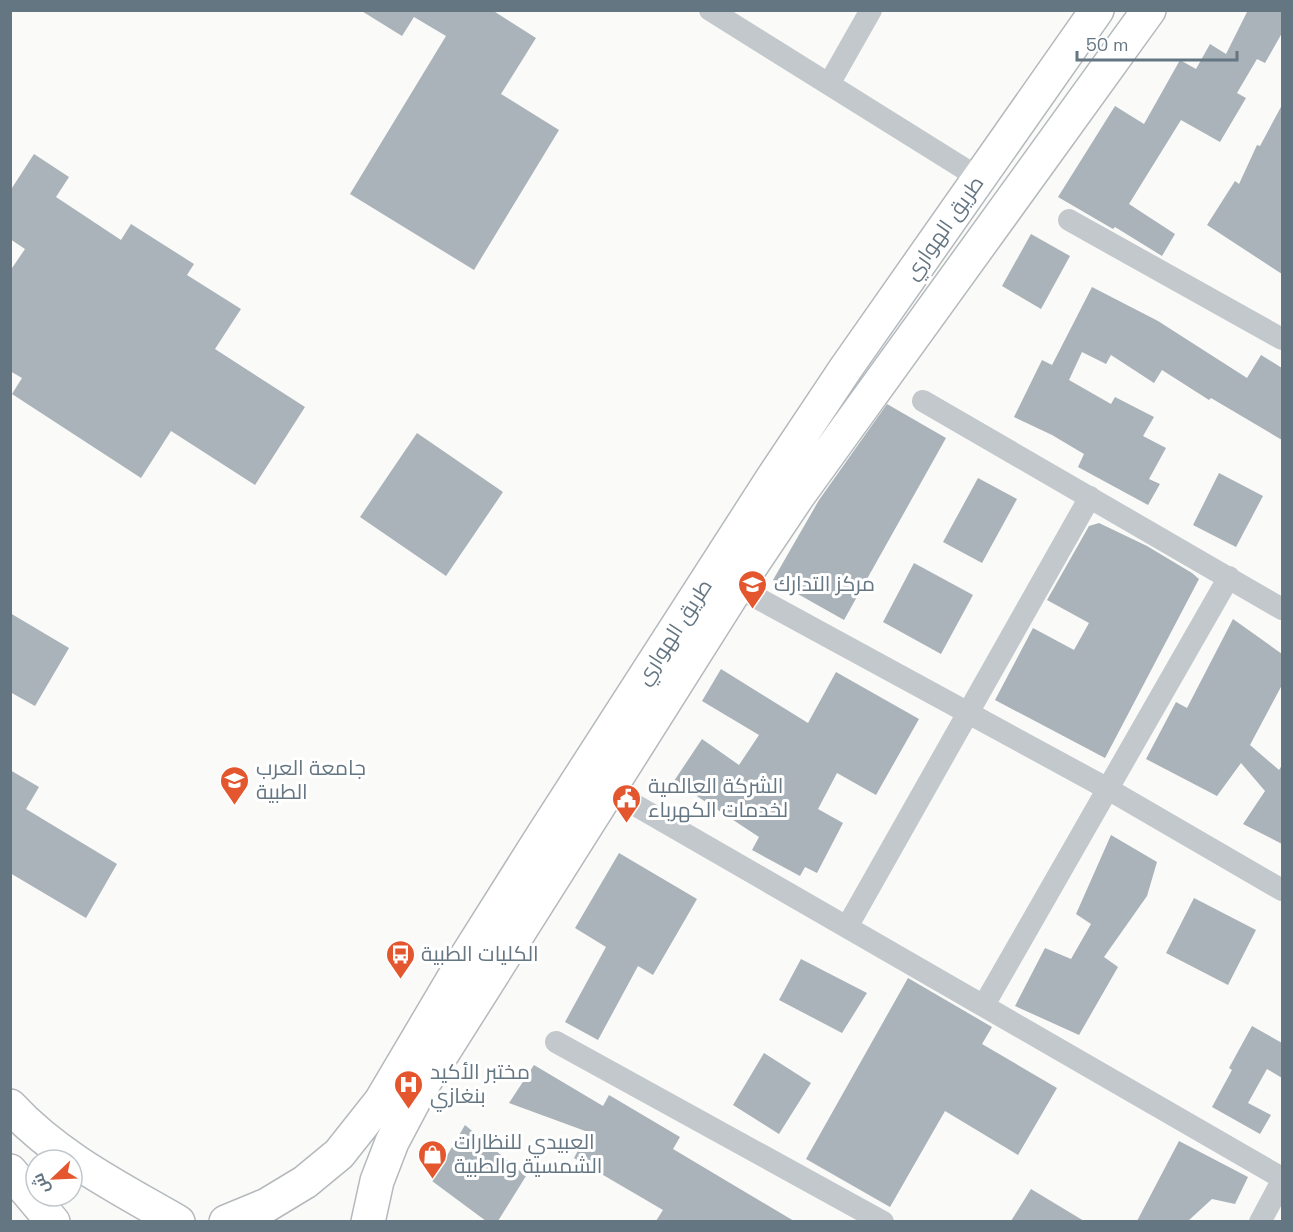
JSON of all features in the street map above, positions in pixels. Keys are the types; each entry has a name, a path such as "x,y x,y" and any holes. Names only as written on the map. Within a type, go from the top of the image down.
{"highway":[{"name":"طريق الهواري","path":"368,1221 377,1181 392,1142 420,1089 737,587 798,496 1149,10"},
{"name":"طريق الهواري","path":"226,1221 267,1204 305,1182 339,1154 381,1101 530,855 772,479 846,368 979,178 1085,14"},
{"path":"10,1106 40,1137 90,1171 178,1221"},
{"path":"10,1171 53,1221"}],"street":[{"path":"710,10 979,178"},
{"path":"829,84 871,10"},
{"path":"1069,220 1282,339"},
{"path":"923,401 1282,609"},
{"path":"847,927 1090,497"},
{"path":"984,1005 1228,578"},
{"path":"737,587 1108,789 1282,890"},
{"path":"609,790 1282,1179 1260,1221"},
{"path":"556,1042 883,1221"}],"building":[{"path":"360,10 492,10 536,38 501,94 559,130 474,270 350,194 446,36 414,17 402,36"},
{"path":"1248,10 1282,10 1282,33 1265,63 1257,59 1237,93 1246,98 1220,142 1181,120 1129,204 1175,234 1162,256 1115,227 1113,229 1058,197 1115,106 1144,124 1180,60 1196,69 1210,44 1226,54"},
{"path":"1282,105 1282,274 1207,225 1235,181 1239,184 1257,145 1260,146"},
{"path":"34,154 69,177 56,197 121,240 131,224 194,264 187,275 241,309 215,349 305,407 255,485 171,431 141,478 12,394 22,378 10,371 10,271 25,249 10,239 10,191"},
{"path":"1031,234 1070,256 1041,309 1002,286"},
{"path":"1092,287 1158,321 1247,378 1261,355 1282,368 1282,440 1211,398 1209,400 1162,370 1154,383 1111,355 1106,364 1082,352 1069,380 1111,404 1115,397 1154,417 1143,436 1166,448 1149,479 1160,484 1148,505 1078,467 1084,454 1052,435 1014,417 1042,360 1052,365"},
{"path":"887,404 946,438 844,620 773,580 819,500"},
{"path":"417,433 503,492 446,576 360,517"},
{"path":"1219,473 1263,496 1236,547 1193,525"},
{"path":"978,478 1017,499 982,563 943,542"},
{"path":"1099,523 1147,546 1199,579 1105,758 995,700 1033,628 1074,650 1089,623 1047,600 1089,526"},
{"path":"914,563 973,595 941,654 883,622"},
{"path":"10,613 69,648 35,706 10,692"},
{"path":"1233,619 1282,654 1282,685 1250,745 1279,770 1282,765 1282,844 1243,824 1265,791 1241,763 1217,796 1146,759 1176,702 1187,708"},
{"path":"721,669 808,723 836,672 919,719 876,795 837,773 818,809 843,823 817,873 805,867 800,876 752,850 759,837 674,781 702,739 739,765 759,735 702,701"},
{"path":"10,770 39,787 26,809 117,864 86,918 10,873"},
{"path":"1111,835 1157,862 1147,896 1104,957 1118,967 1079,1035 1015,1006 1045,948 1071,959 1091,924 1076,914"},
{"path":"619,853 697,899 653,975 638,966 598,1040 565,1022 606,947 575,928"},
{"path":"1194,898 1256,930 1228,985 1166,953"},
{"path":"801,959 867,993 842,1033 779,1000"},
{"path":"908,978 992,1027 982,1044 1057,1088 1018,1155 945,1111 890,1207 806,1159"},
{"path":"1252,1026 1282,1043 1282,1078 1267,1069 1248,1103 1271,1115 1260,1134 1212,1107 1232,1070 1229,1068"},
{"path":"764,1053 811,1083 779,1134 733,1105"},
{"path":"534,1065 603,1106 609,1095 680,1137 673,1149 794,1221 656,1221 663,1210 574,1158 588,1132 509,1103"},
{"path":"465,1125 526,1176 498,1221 486,1221 432,1181"},
{"path":"1179,1141 1248,1177 1235,1204 1212,1199 1188,1221 1137,1221"},
{"path":"1031,1189 1084,1221 1011,1221"}],"place":[{"name":"مركز التدارك","path":"753,610"},
{"name":"جامعة العرب الطبية","path":"235,806"},
{"name":"الشركة العالمية لخدمات الكهرباء","path":"627,824"},
{"name":"الكليات الطبية","path":"400,980"},
{"name":"مختبر الأكيد بنغازي","path":"409,1110"},
{"name":"العبيدي للنظارات الشمسية والطبية","path":"433,1180"}]}
